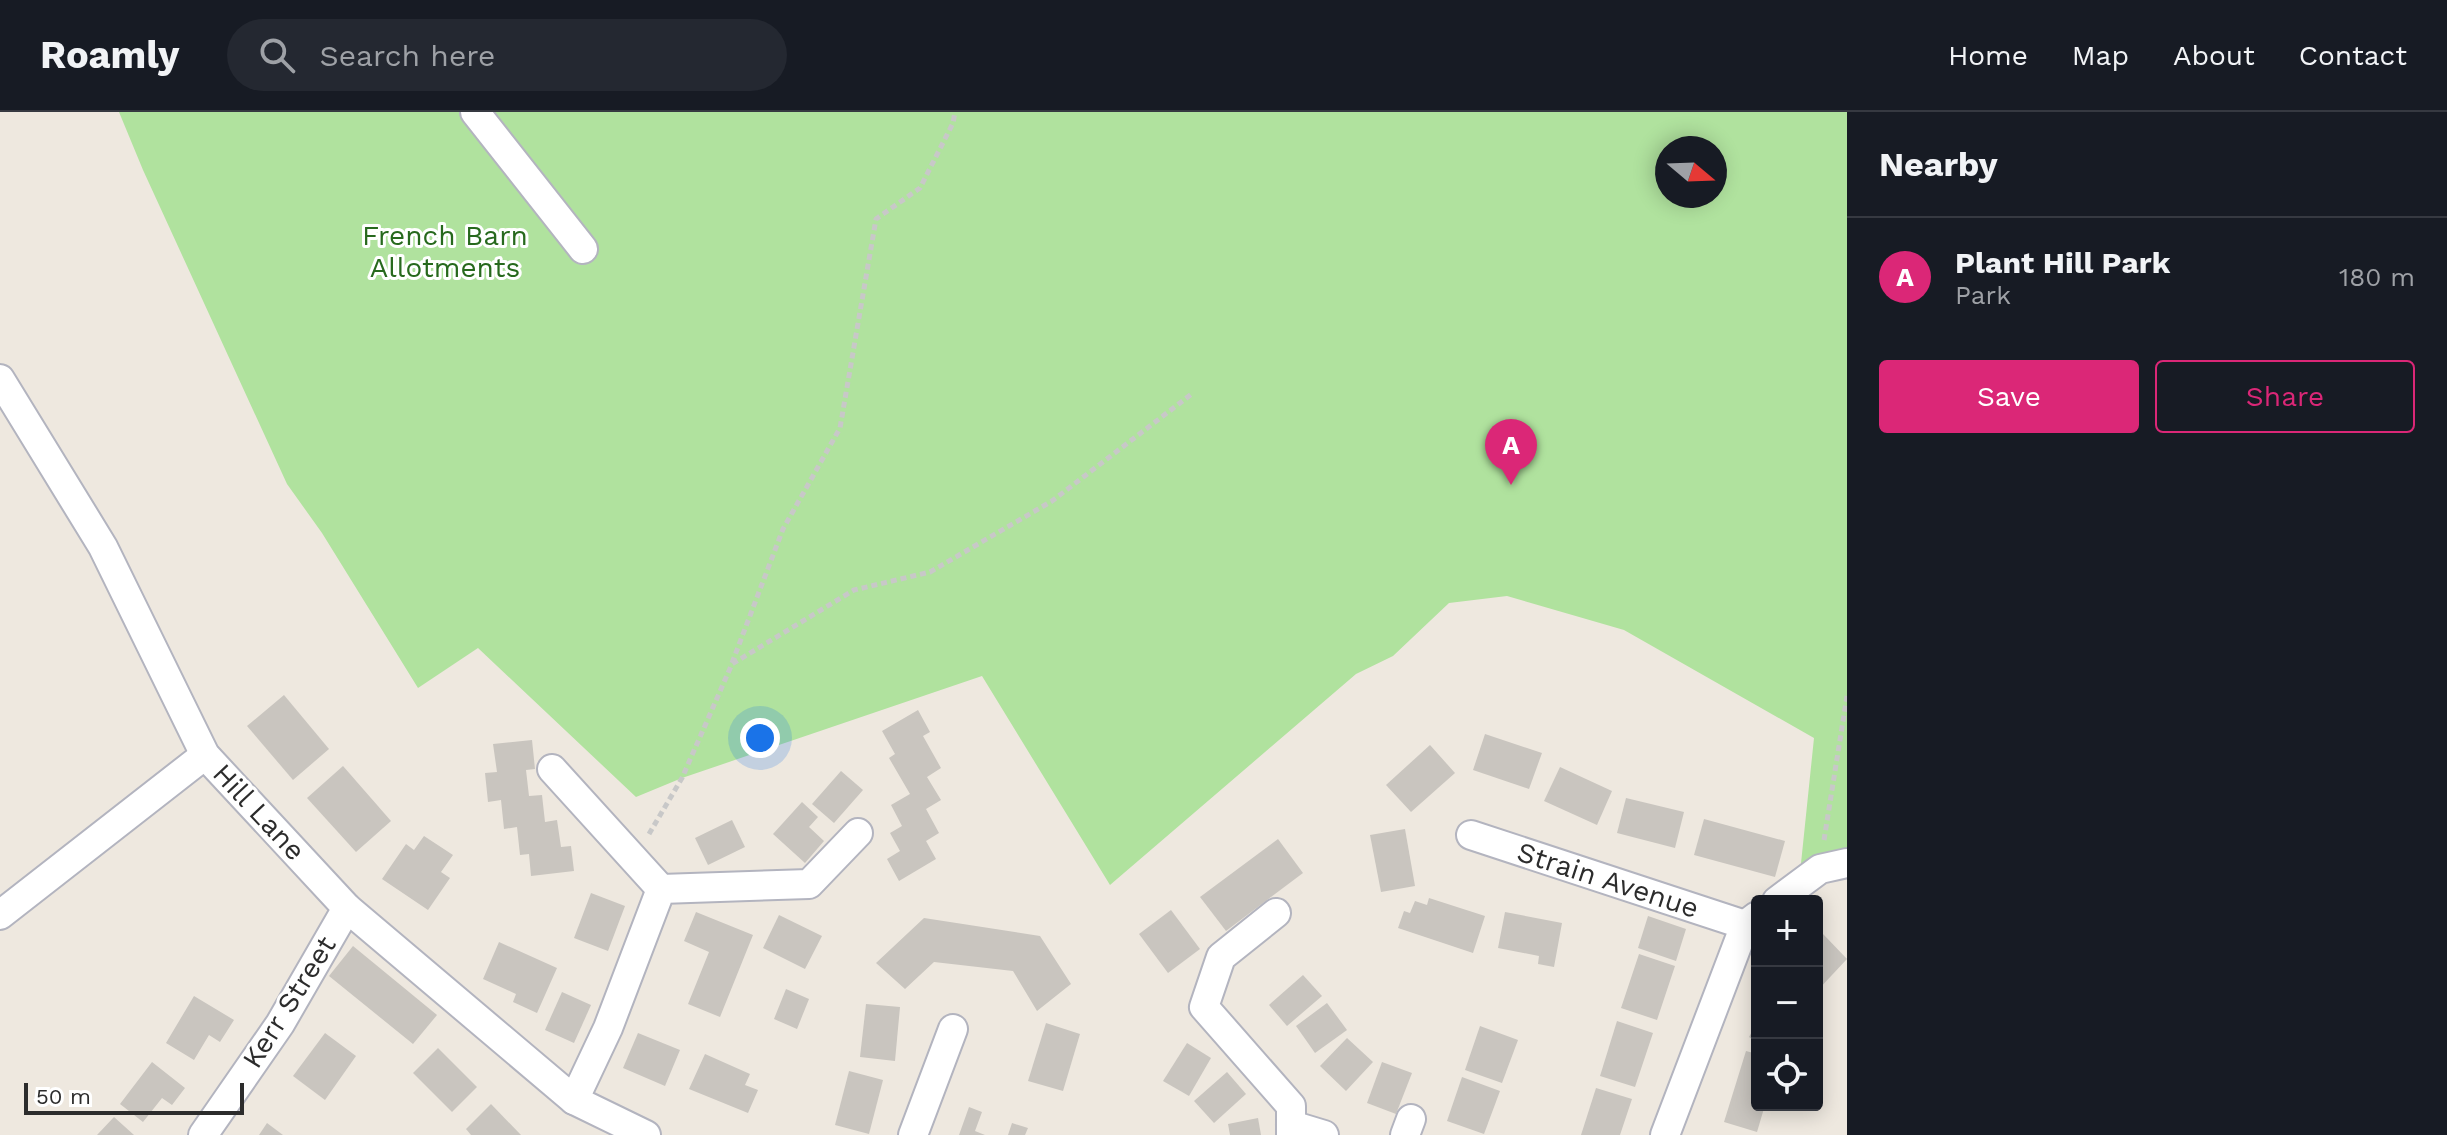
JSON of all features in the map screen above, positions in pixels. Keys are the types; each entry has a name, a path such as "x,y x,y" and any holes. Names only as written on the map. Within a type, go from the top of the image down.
{"street":[{"path":"475,112 583,249"},
{"name":"Hill Lane","path":"0,379 103,547 205,755 347,908 574,1100 646,1135"},
{"path":"0,915 205,755"},
{"path":"552,769 661,889 809,884 858,833"},
{"name":"Strain Avenue","path":"1471,835 1751,920"},
{"path":"1787,895 1833,866"},
{"path":"574,1100 608,1028 661,889"},
{"name":"Kerr Street","path":"203,1135 280,1024 347,908"},
{"path":"1276,913 1221,957 1204,1007 1291,1106 1291,1130 1324,1135"},
{"path":"1665,1135 1751,920"},
{"path":"913,1135 953,1029"}],"path":[{"path":"634,859 677,788 732,664 783,529 840,428 876,219 920,188 953,123 955,112"},
{"path":"732,664 854,590 930,572 1038,509 1193,393"},
{"path":"1833,866 1847,696"}],"green space":[{"name":"French Barn Allotments","path":"119,112 1847,112 1847,857 1800,873 1814,738 1624,630 1507,596 1449,603 1393,656 1356,674 1110,885 982,676 682,778 636,797 478,648 418,688 322,533 287,484"}],"building":[{"path":"284,695 329,749 293,780 247,726"},
{"path":"918,710 930,732 923,736 941,768 927,777 941,800 926,809 939,833 926,841 936,859 899,881 887,859 900,851 890,833 902,826 891,805 910,794 889,758 895,754 882,731"},
{"path":"1485,734 1542,753 1529,789 1473,770"},
{"path":"532,740 535,769 526,770 529,796 542,795 545,822 557,820 561,847 571,846 574,871 531,876 529,854 520,855 517,827 504,829 501,800 488,802 485,773 497,772 493,744"},
{"path":"1430,745 1455,773 1411,812 1386,785"},
{"path":"343,766 391,821 356,852 307,798"},
{"path":"1560,767 1612,791 1597,825 1544,801"},
{"path":"841,771 863,790 834,823 812,804"},
{"path":"1626,798 1684,812 1675,848 1617,833"},
{"path":"802,802 818,817 809,827 824,841 805,863 773,834"},
{"path":"1704,819 1785,841 1775,877 1694,855"},
{"path":"732,820 745,847 708,865 695,838"},
{"path":"1405,829 1415,886 1381,892 1370,835"},
{"path":"424,836 453,855 441,872 450,878 428,910 382,879 406,844 414,850"},
{"path":"1278,839 1303,873 1226,931 1200,897"},
{"path":"591,893 625,906 608,951 574,938"},
{"path":"1429,898 1485,916 1473,953 1398,928 1404,911 1410,913 1415,901 1427,905"},
{"path":"1171,910 1200,949 1168,973 1139,934"},
{"path":"696,912 753,935 720,1017 688,1004 709,952 684,941"},
{"path":"1505,912 1562,923 1554,967 1538,964 1539,956 1498,948"},
{"path":"779,915 822,936 805,969 763,948"},
{"path":"1648,916 1686,929 1676,961 1638,948"},
{"path":"924,918 1040,936 1071,984 1037,1011 1013,971 934,962 905,989 876,963"},
{"path":"1823,934 1847,959 1823,985"},
{"path":"499,942 557,968 537,1013 513,1002 516,994 483,979"},
{"path":"353,946 437,1015 413,1044 329,976"},
{"path":"1639,954 1675,966 1657,1020 1621,1008"},
{"path":"1303,975 1322,996 1287,1026 1269,1005"},
{"path":"786,989 809,999 797,1029 774,1019"},
{"path":"562,992 591,1005 574,1043 545,1030"},
{"path":"194,996 234,1020 220,1042 209,1035 194,1060 166,1043"},
{"path":"1327,1003 1347,1030 1315,1053 1296,1026"},
{"path":"866,1004 900,1007 895,1061 860,1057"},
{"path":"1617,1021 1653,1033 1635,1087 1600,1076"},
{"path":"1046,1023 1080,1034 1063,1091 1028,1081"},
{"path":"1480,1026 1518,1040 1502,1083 1465,1070"},
{"path":"325,1033 356,1056 325,1100 293,1076"},
{"path":"638,1033 680,1050 665,1086 623,1068"},
{"path":"1347,1038 1373,1062 1346,1091 1320,1066"},
{"path":"1187,1043 1211,1058 1189,1096 1163,1081"},
{"path":"438,1048 477,1087 452,1112 413,1073"},
{"path":"1746,1051 1751,1052 1751,1111 1763,1111 1757,1132 1724,1122"},
{"path":"705,1054 750,1074 745,1085 758,1090 748,1113 689,1089"},
{"path":"152,1062 185,1088 172,1105 162,1098 143,1122 120,1104"},
{"path":"1382,1062 1412,1073 1396,1114 1367,1103"},
{"path":"849,1071 883,1080 869,1134 835,1125"},
{"path":"1227,1072 1246,1094 1214,1123 1194,1101"},
{"path":"1462,1077 1500,1091 1484,1134 1447,1121"},
{"path":"1596,1088 1632,1099 1620,1135 1581,1135"},
{"path":"491,1104 521,1135 471,1135 466,1129"},
{"path":"969,1107 982,1112 975,1131 985,1135 959,1135"},
{"path":"114,1117 134,1135 97,1135"},
{"path":"1258,1118 1261,1135 1230,1135 1228,1124"},
{"path":"267,1123 283,1135 259,1135"},
{"path":"1012,1123 1028,1128 1025,1135 1008,1135"}],"place":[{"name":"Plant Hill Park","path":"1511,485"}]}
